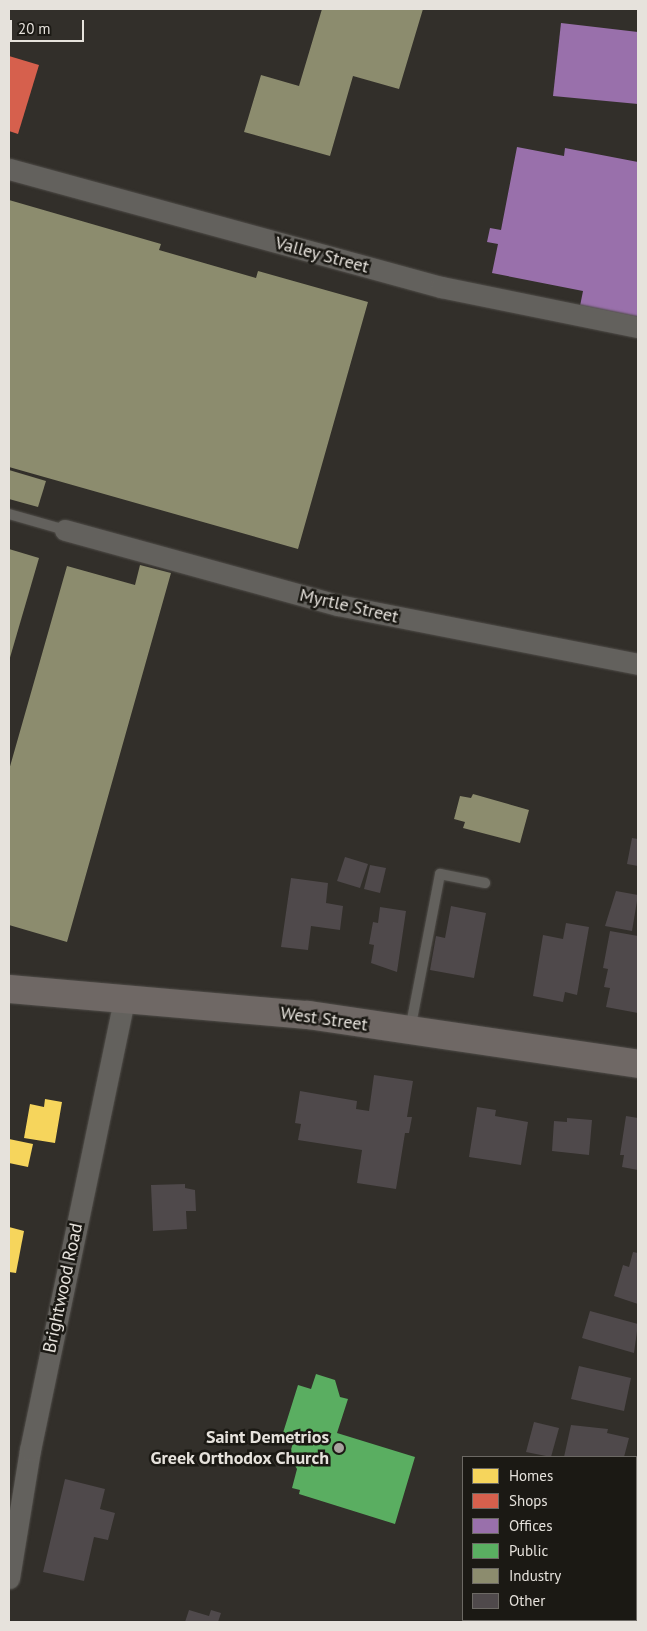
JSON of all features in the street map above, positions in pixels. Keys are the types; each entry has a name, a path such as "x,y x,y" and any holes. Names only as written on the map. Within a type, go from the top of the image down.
{"main road":[{"name":"West Street","path":"9,989 308,1015 638,1064"}],"street":[{"name":"Valley Street","path":"9,169 441,287 638,327"},
{"name":"Myrtle Street","path":"65,530 338,605 638,664"},
{"name":"Brightwood Road","path":"9,1578 30,1450 124,1000"}],"lane":[{"path":"9,514 65,530"},
{"path":"410,1031 440,874 485,883"}],"building: Homes":[{"path":"45,1099 62,1102 55,1143 24,1138 30,1104 44,1107"},
{"path":"9,1139 33,1144 28,1167 9,1163"},
{"path":"9,1227 24,1231 16,1273 9,1272"}],"building: Shops":[{"path":"9,56 39,65 18,134 9,131"}],"building: Offices":[{"path":"561,23 638,32 638,104 553,96"},
{"path":"517,147 564,156 565,148 638,162 638,323 579,311 583,291 492,273 498,244 487,242 490,228 501,230"}],"building: Public":[{"name":"Saint Demetrios Greek Orthodox Church","path":"316,1374 335,1380 340,1397 348,1399 337,1433 415,1457 395,1524 299,1494 300,1490 292,1488 297,1469 289,1456 294,1440 282,1436 298,1385 311,1389"}],"building: Industry":[{"path":"322,9 423,9 399,89 353,76 330,156 244,132 261,75 299,86"},
{"path":"9,200 161,244 159,250 256,278 258,271 368,302 298,549 9,467"},
{"path":"9,470 46,481 38,507 9,499"},
{"path":"9,549 39,558 9,661"},
{"path":"140,565 171,573 67,942 9,925 9,770 67,566 135,585"},
{"path":"473,794 529,810 520,843 463,828 465,822 454,819 460,796 471,798"}],"building: Other":[{"path":"632,838 638,839 638,866 627,864"},
{"path":"345,857 368,864 360,888 337,881"},
{"path":"370,865 386,868 380,893 364,889"},
{"path":"291,878 328,883 326,903 343,906 340,930 311,926 308,950 281,947"},
{"path":"616,891 638,895 632,931 605,926"},
{"path":"451,906 486,913 474,978 430,970 436,936 445,938"},
{"path":"380,907 406,911 397,972 371,963 374,945 369,944 373,922 378,923"},
{"path":"566,923 589,927 577,995 565,992 563,1002 533,996 543,935 563,939"},
{"path":"610,931 638,936 638,1013 606,1007 610,988 604,987 608,969 603,968"},
{"path":"374,1075 413,1081 407,1117 412,1117 409,1133 405,1133 396,1189 357,1183 362,1150 298,1140 301,1124 295,1123 300,1091 357,1101 356,1109 369,1111"},
{"path":"477,1107 496,1110 495,1116 528,1122 521,1165 469,1157"},
{"path":"626,1116 638,1118 638,1170 622,1167 624,1155 620,1155"},
{"path":"567,1118 592,1120 589,1155 552,1151 554,1121 567,1122"},
{"path":"185,1184 185,1188 195,1190 196,1211 186,1211 187,1229 153,1231 151,1185"},
{"path":"633,1252 638,1253 638,1304 614,1296 623,1265 629,1267"},
{"path":"590,1311 638,1324 634,1353 582,1338"},
{"path":"579,1366 631,1378 624,1411 571,1399"},
{"path":"534,1422 559,1428 551,1456 526,1452"},
{"path":"571,1425 608,1429 607,1433 629,1438 624,1456 564,1456"},
{"path":"65,1479 105,1489 100,1509 115,1513 108,1540 94,1537 84,1581 43,1572"},
{"path":"189,1610 209,1616 211,1610 221,1613 218,1622 185,1622"}],"place":[{"name":"Saint Demetrios Greek Orthodox Church","path":"339,1448"}]}
